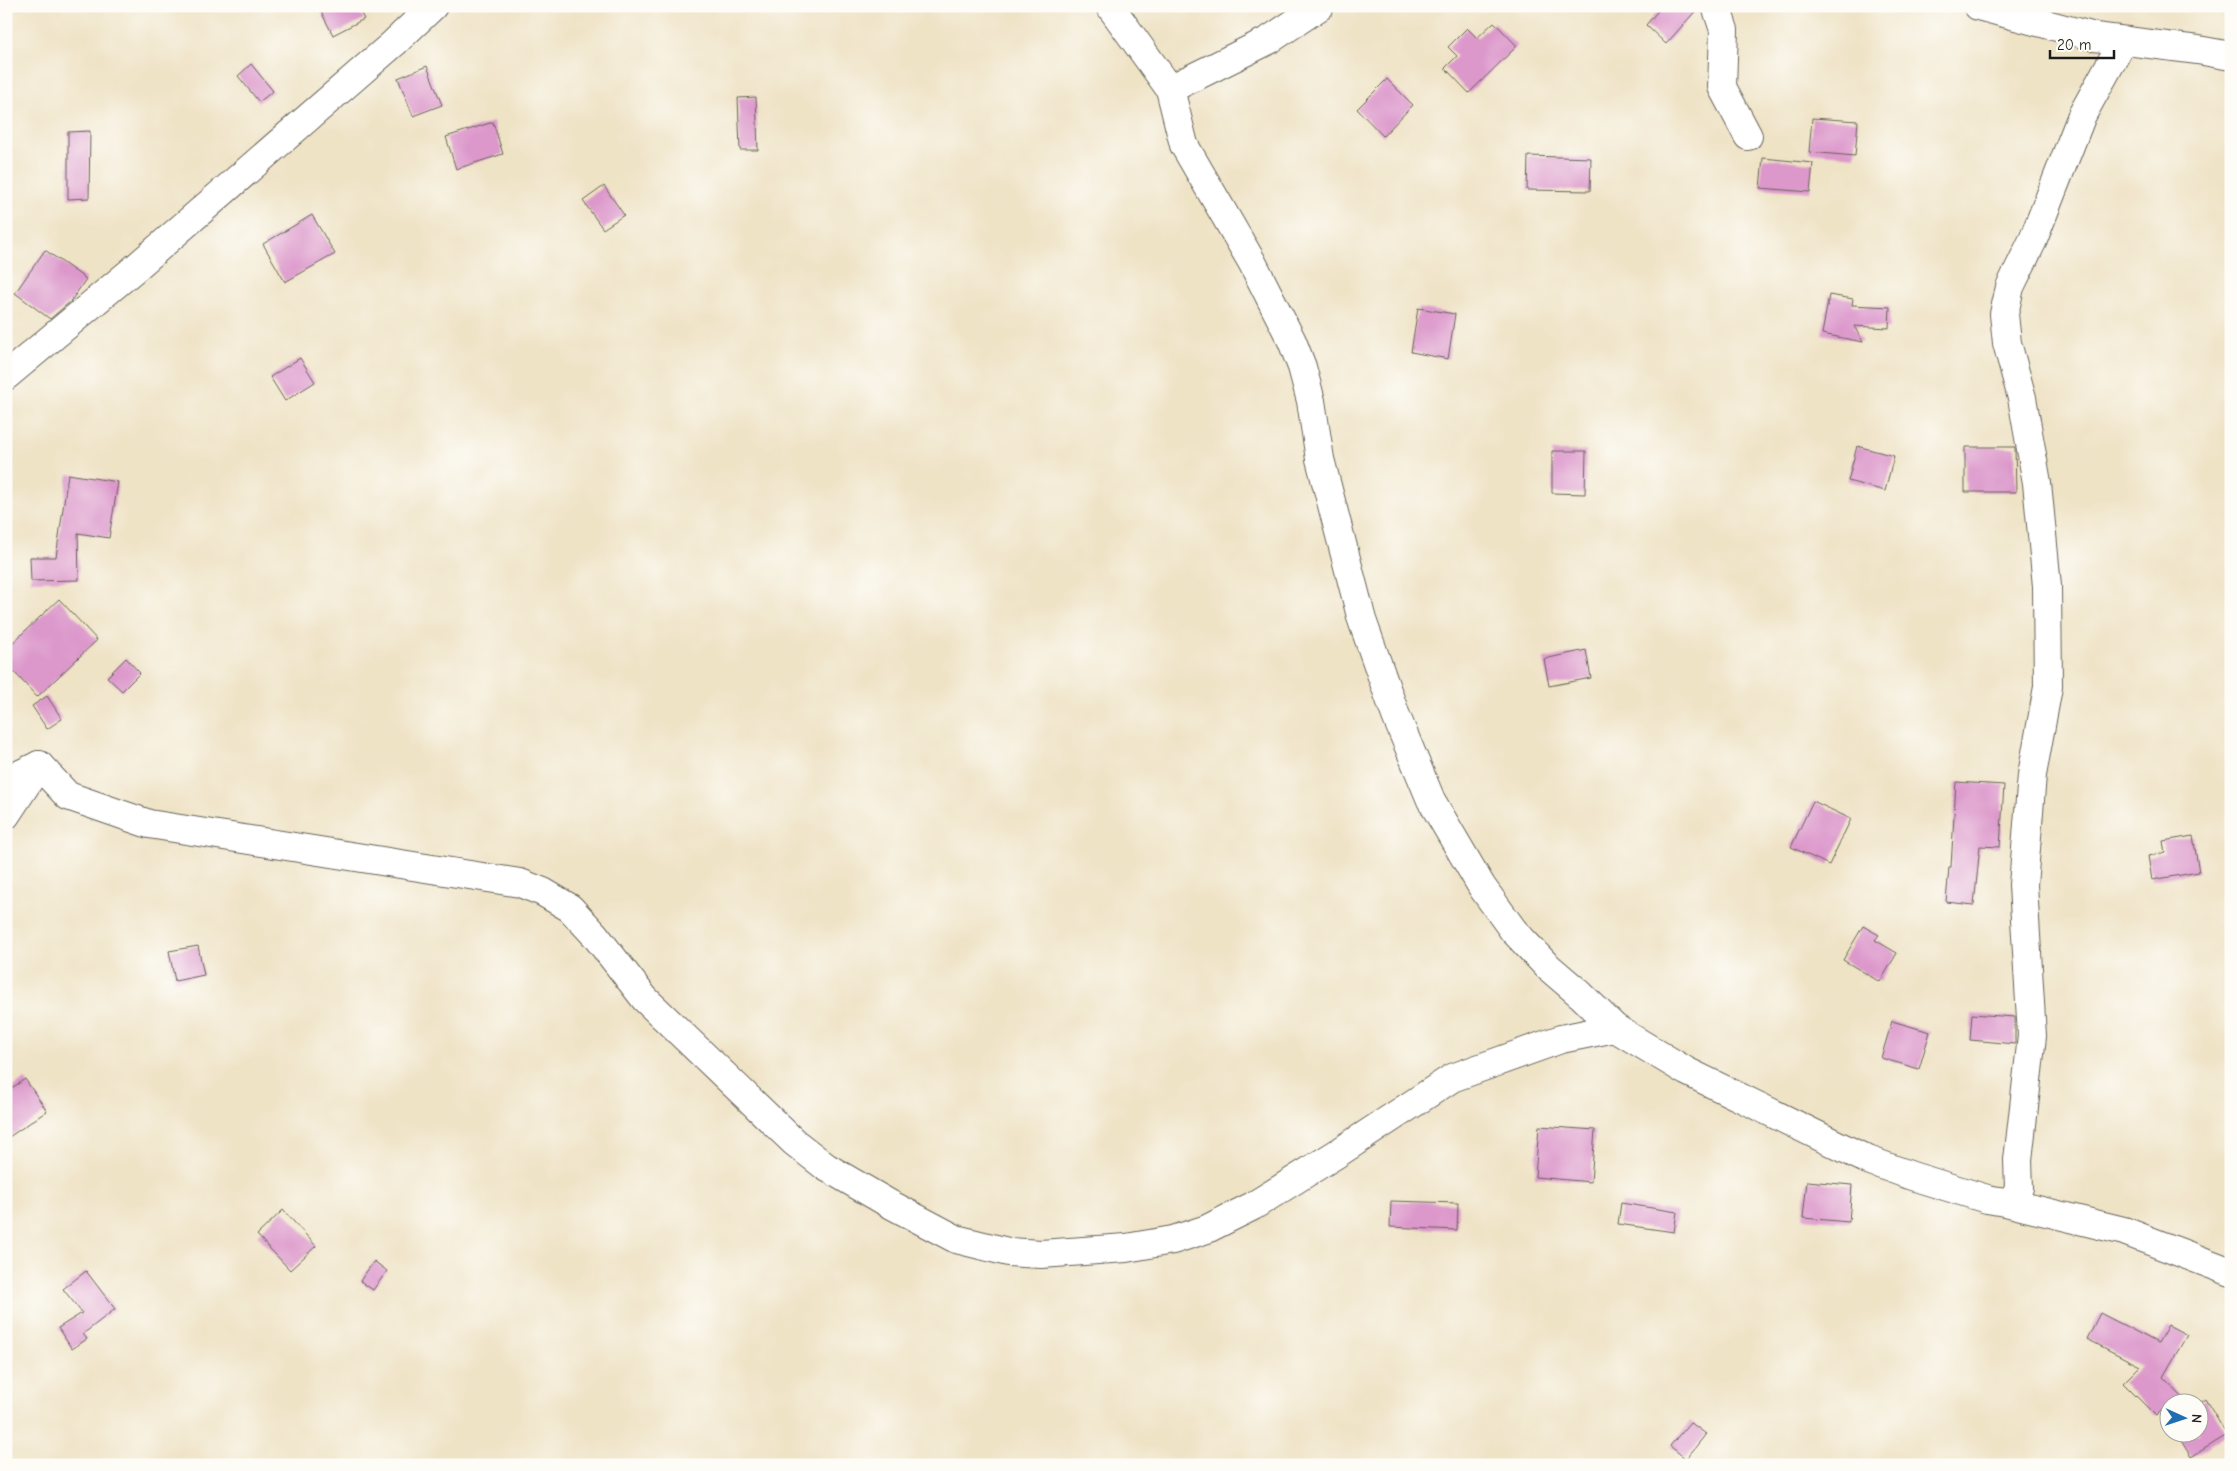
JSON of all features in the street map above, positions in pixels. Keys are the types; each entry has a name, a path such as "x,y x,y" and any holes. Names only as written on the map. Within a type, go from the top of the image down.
{"street":[{"path":"6,376 133,270 394,43 432,6"},
{"path":"1110,6 1170,89 1184,145 1277,309 1302,367 1311,401 1320,459 1362,620 1396,716 1431,800 1482,887 1514,930 1546,965 1580,994 1615,1028 1686,1071 1868,1160 1965,1193 2124,1231 2231,1272"},
{"path":"1170,89 1269,40 1320,6"},
{"path":"1716,6 1724,30 1722,87 1748,136"},
{"path":"1978,6 2095,37 2231,56"},
{"path":"2005,1202 2014,1198 2019,1188 2018,1160 2032,1036 2023,885 2032,774 2048,687 2047,586 2037,484 2022,398 2007,343 2004,314 2010,286 2033,240 2082,115 2123,41"},
{"path":"39,765 68,796 149,824 520,883 543,892 570,908 595,935 645,998 800,1147 826,1166 888,1203 956,1239 1008,1252 1041,1254 1126,1248 1173,1240 1208,1228 1253,1206 1338,1154 1452,1078 1561,1039 1615,1028"},
{"path":"6,774 12,778 39,765"},
{"path":"6,815 39,765"}],"building":[{"path":"318,6 357,6 364,19 333,35"},
{"path":"1662,6 1700,6 1666,44 1646,25"},
{"path":"1494,22 1517,46 1469,93 1445,68 1457,56 1448,47 1467,28 1477,38"},
{"path":"251,64 273,91 259,102 238,76"},
{"path":"427,66 442,105 413,116 398,78"},
{"path":"1387,79 1413,105 1383,136 1357,109"},
{"path":"756,97 758,150 740,150 738,98"},
{"path":"1812,118 1858,121 1855,156 1809,152"},
{"path":"493,122 503,154 456,169 446,137"},
{"path":"90,131 89,198 68,199 68,132"},
{"path":"1528,156 1591,158 1590,191 1527,190"},
{"path":"1763,158 1813,163 1810,192 1760,188"},
{"path":"604,186 624,215 603,229 583,201"},
{"path":"312,215 335,254 285,282 263,244"},
{"path":"45,250 86,279 71,301 50,319 15,293"},
{"path":"1829,295 1853,299 1852,305 1890,307 1889,328 1854,326 1863,342 1822,334"},
{"path":"1418,308 1455,314 1448,359 1411,352"},
{"path":"300,358 315,382 285,401 270,377"},
{"path":"1857,446 1894,456 1885,491 1848,481"},
{"path":"1965,447 2015,447 2016,492 1965,492"},
{"path":"1552,451 1586,451 1585,494 1552,493"},
{"path":"68,474 118,482 109,538 78,533 79,580 31,581 30,557 56,557"},
{"path":"59,599 97,640 37,697 6,663 6,649"},
{"path":"1586,650 1591,678 1549,686 1544,659"},
{"path":"126,658 140,673 122,691 107,677"},
{"path":"47,696 62,719 47,729 32,706"},
{"path":"1956,782 2004,785 2000,847 1980,846 1974,905 1946,902 1949,867 1951,867"},
{"path":"1813,801 1851,819 1829,865 1791,847"},
{"path":"2193,836 2199,872 2152,880 2148,856 2165,853 2163,841"},
{"path":"1863,926 1879,935 1875,940 1897,953 1880,982 1843,960"},
{"path":"198,946 204,975 175,981 169,951"},
{"path":"1972,1014 2015,1017 2015,1044 1970,1040"},
{"path":"1892,1021 1930,1032 1919,1069 1881,1058"},
{"path":"25,1079 47,1111 6,1139 6,1092"},
{"path":"1539,1126 1595,1130 1591,1182 1535,1177"},
{"path":"1807,1181 1852,1185 1849,1222 1803,1218"},
{"path":"1391,1201 1458,1203 1457,1230 1390,1227"},
{"path":"1621,1203 1677,1212 1674,1232 1618,1224"},
{"path":"283,1210 316,1246 290,1270 257,1235"},
{"path":"374,1261 387,1271 373,1290 360,1281"},
{"path":"86,1271 115,1309 83,1334 87,1339 72,1349 58,1328 82,1313 63,1289"},
{"path":"2100,1313 2158,1343 2168,1325 2187,1335 2163,1377 2179,1394 2160,1394 2160,1412 2156,1416 2123,1383 2140,1366 2087,1339"},
{"path":"2210,1407 2227,1435 2191,1457 2183,1444 2210,1444"},
{"path":"1690,1422 1706,1434 1686,1459 1670,1446"}]}
